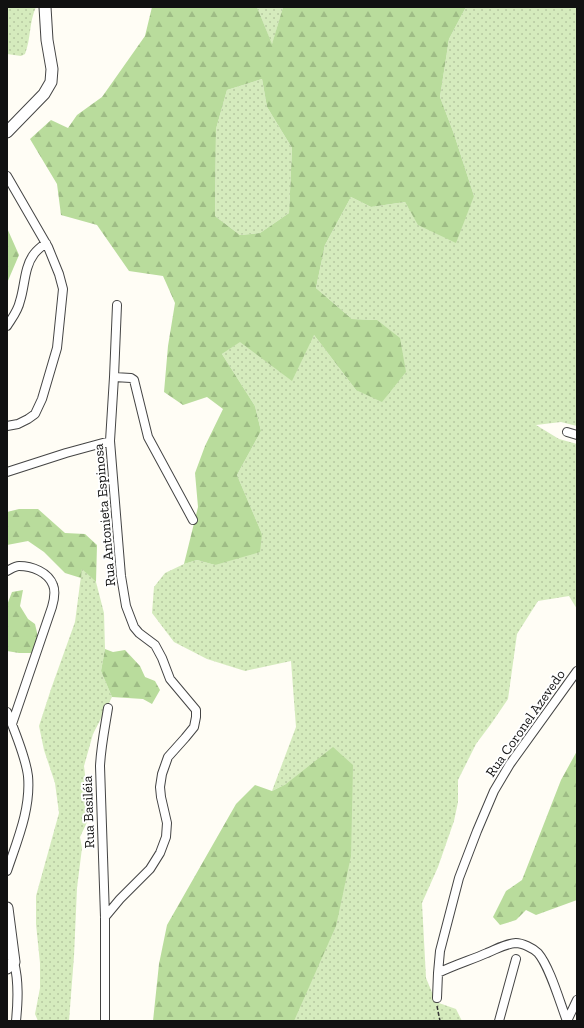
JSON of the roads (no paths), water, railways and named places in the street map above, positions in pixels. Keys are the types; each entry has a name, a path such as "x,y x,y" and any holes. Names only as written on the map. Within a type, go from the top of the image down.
{"street":[{"path":"7,132 44,94 51,82 52,69 47,40 45,7"},
{"path":"7,176 46,243 59,274 62,289 57,348 42,399 35,414 18,424 7,426"},
{"path":"7,326 18,309 30,259 34,253 46,243"},
{"name":"Rua Antonieta Espinosa","path":"105,917 120,899 150,869 160,853 166,837 167,823 160,787 162,774 168,757 194,727 196,717 196,710 170,679 162,658 154,645 134,627 126,606 120,569 110,442 117,305"},
{"path":"114,377 131,378 134,380 148,437 194,520"},
{"path":"567,432 577,435"},
{"path":"7,472 66,453 110,442"},
{"path":"7,571 17,566 32,567 44,573 53,584 54,593 52,607 12,724"},
{"name":"Rua Coronel Azevedo","path":"437,998 440,951 459,878 477,830 494,791 510,764 577,671"},
{"name":"Rua Basiléia","path":"105,1021 105,917 100,766 101,748 104,738 108,708"},
{"path":"7,712 28,775 28,796 23,824 7,871"},
{"path":"7,908 10,965 18,982 16,1021"},
{"path":"438,972 502,945 518,943 538,953 556,990 567,1021"},
{"path":"499,1021 516,959"},
{"path":"567,1021 577,1000"}]}
